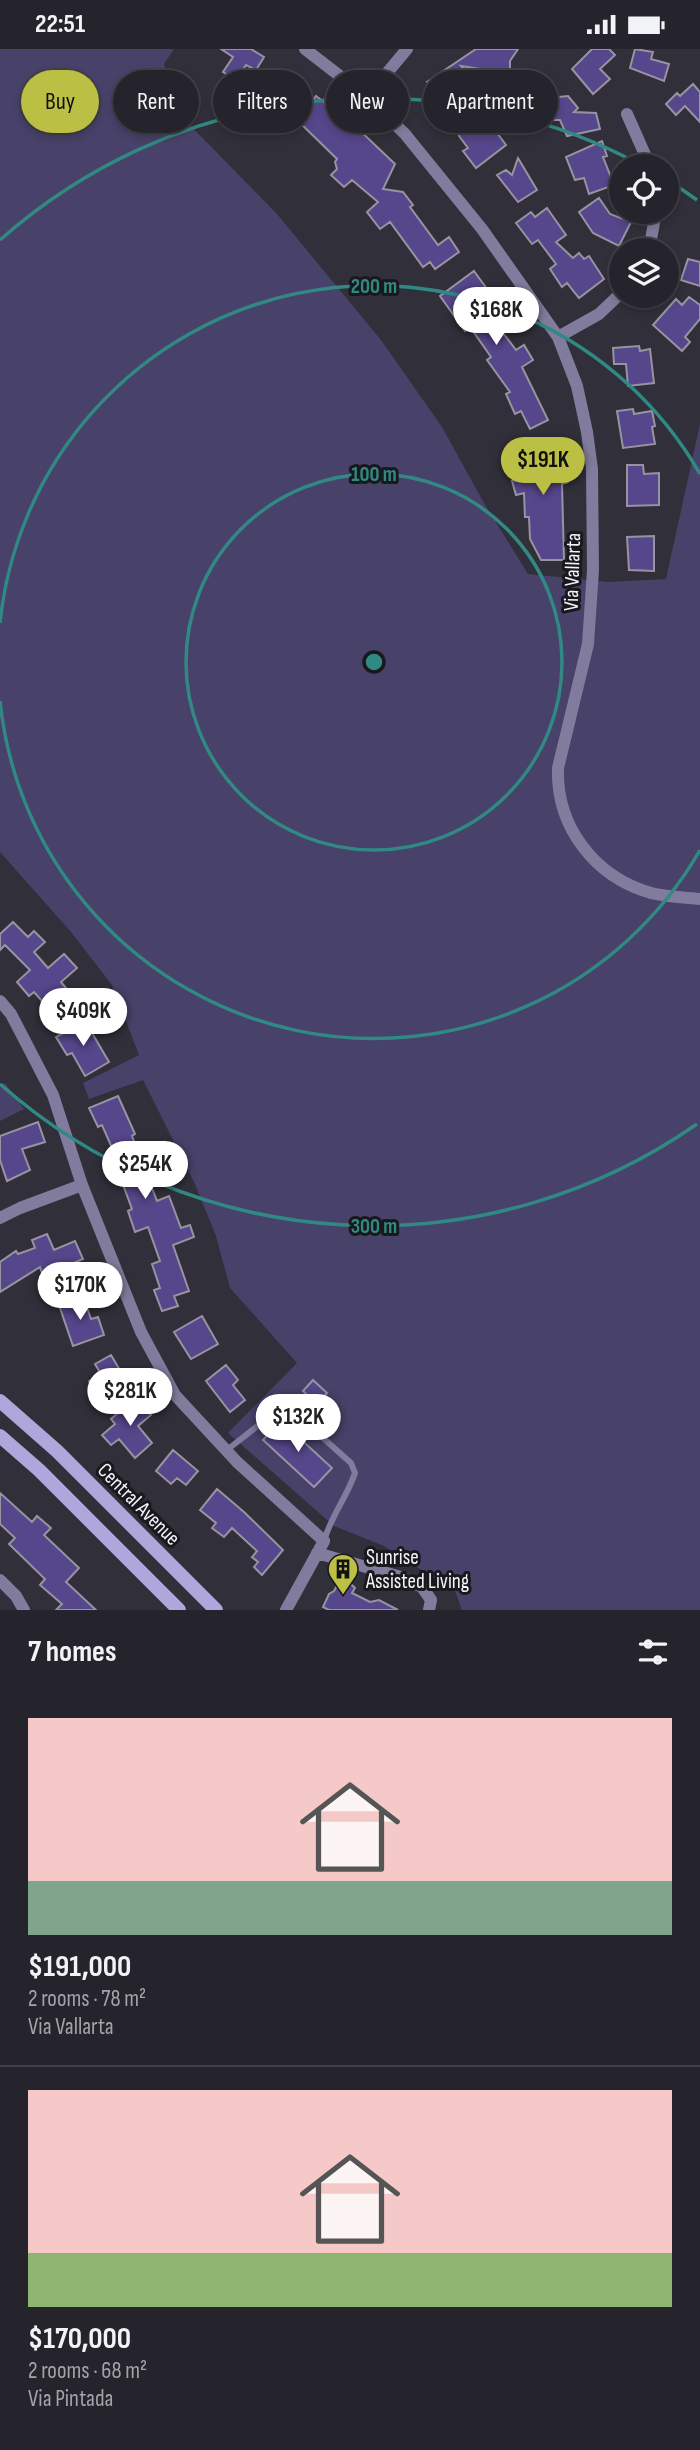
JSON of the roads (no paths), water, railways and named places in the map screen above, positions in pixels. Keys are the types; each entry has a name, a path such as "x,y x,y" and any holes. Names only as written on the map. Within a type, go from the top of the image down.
{"main road":[{"name":"Central Avenue","path":"0,1401 57,1451 216,1610"},
{"path":"0,1436 39,1470 179,1610"}],"street":[{"name":"Via Vallarta","path":"305,49 332,70"},
{"path":"390,70 407,49"},
{"path":"627,114 645,154"},
{"name":"Via Vallarta","path":"404,133 482,229 558,337 577,386 592,469 593,570 588,644 558,768 558,788 563,811 572,833 586,852 622,882 654,894 700,899"},
{"path":"558,337 600,314 609,305"},
{"path":"0,1001 11,1014 53,1095 82,1185 141,1332 175,1395 226,1450 324,1541 286,1610"},
{"path":"0,1219 20,1208 82,1185"},
{"path":"317,1553 401,1577 422,1587 430,1600 429,1610"},
{"path":"0,1580 16,1596 24,1610"}],"lane":[{"path":"226,1450 265,1420 286,1409 295,1412 351,1464 355,1473 351,1485 328,1524 324,1541"}],"place":[{"name":"Sunrise Assisted Living","path":"343,1596"}]}
